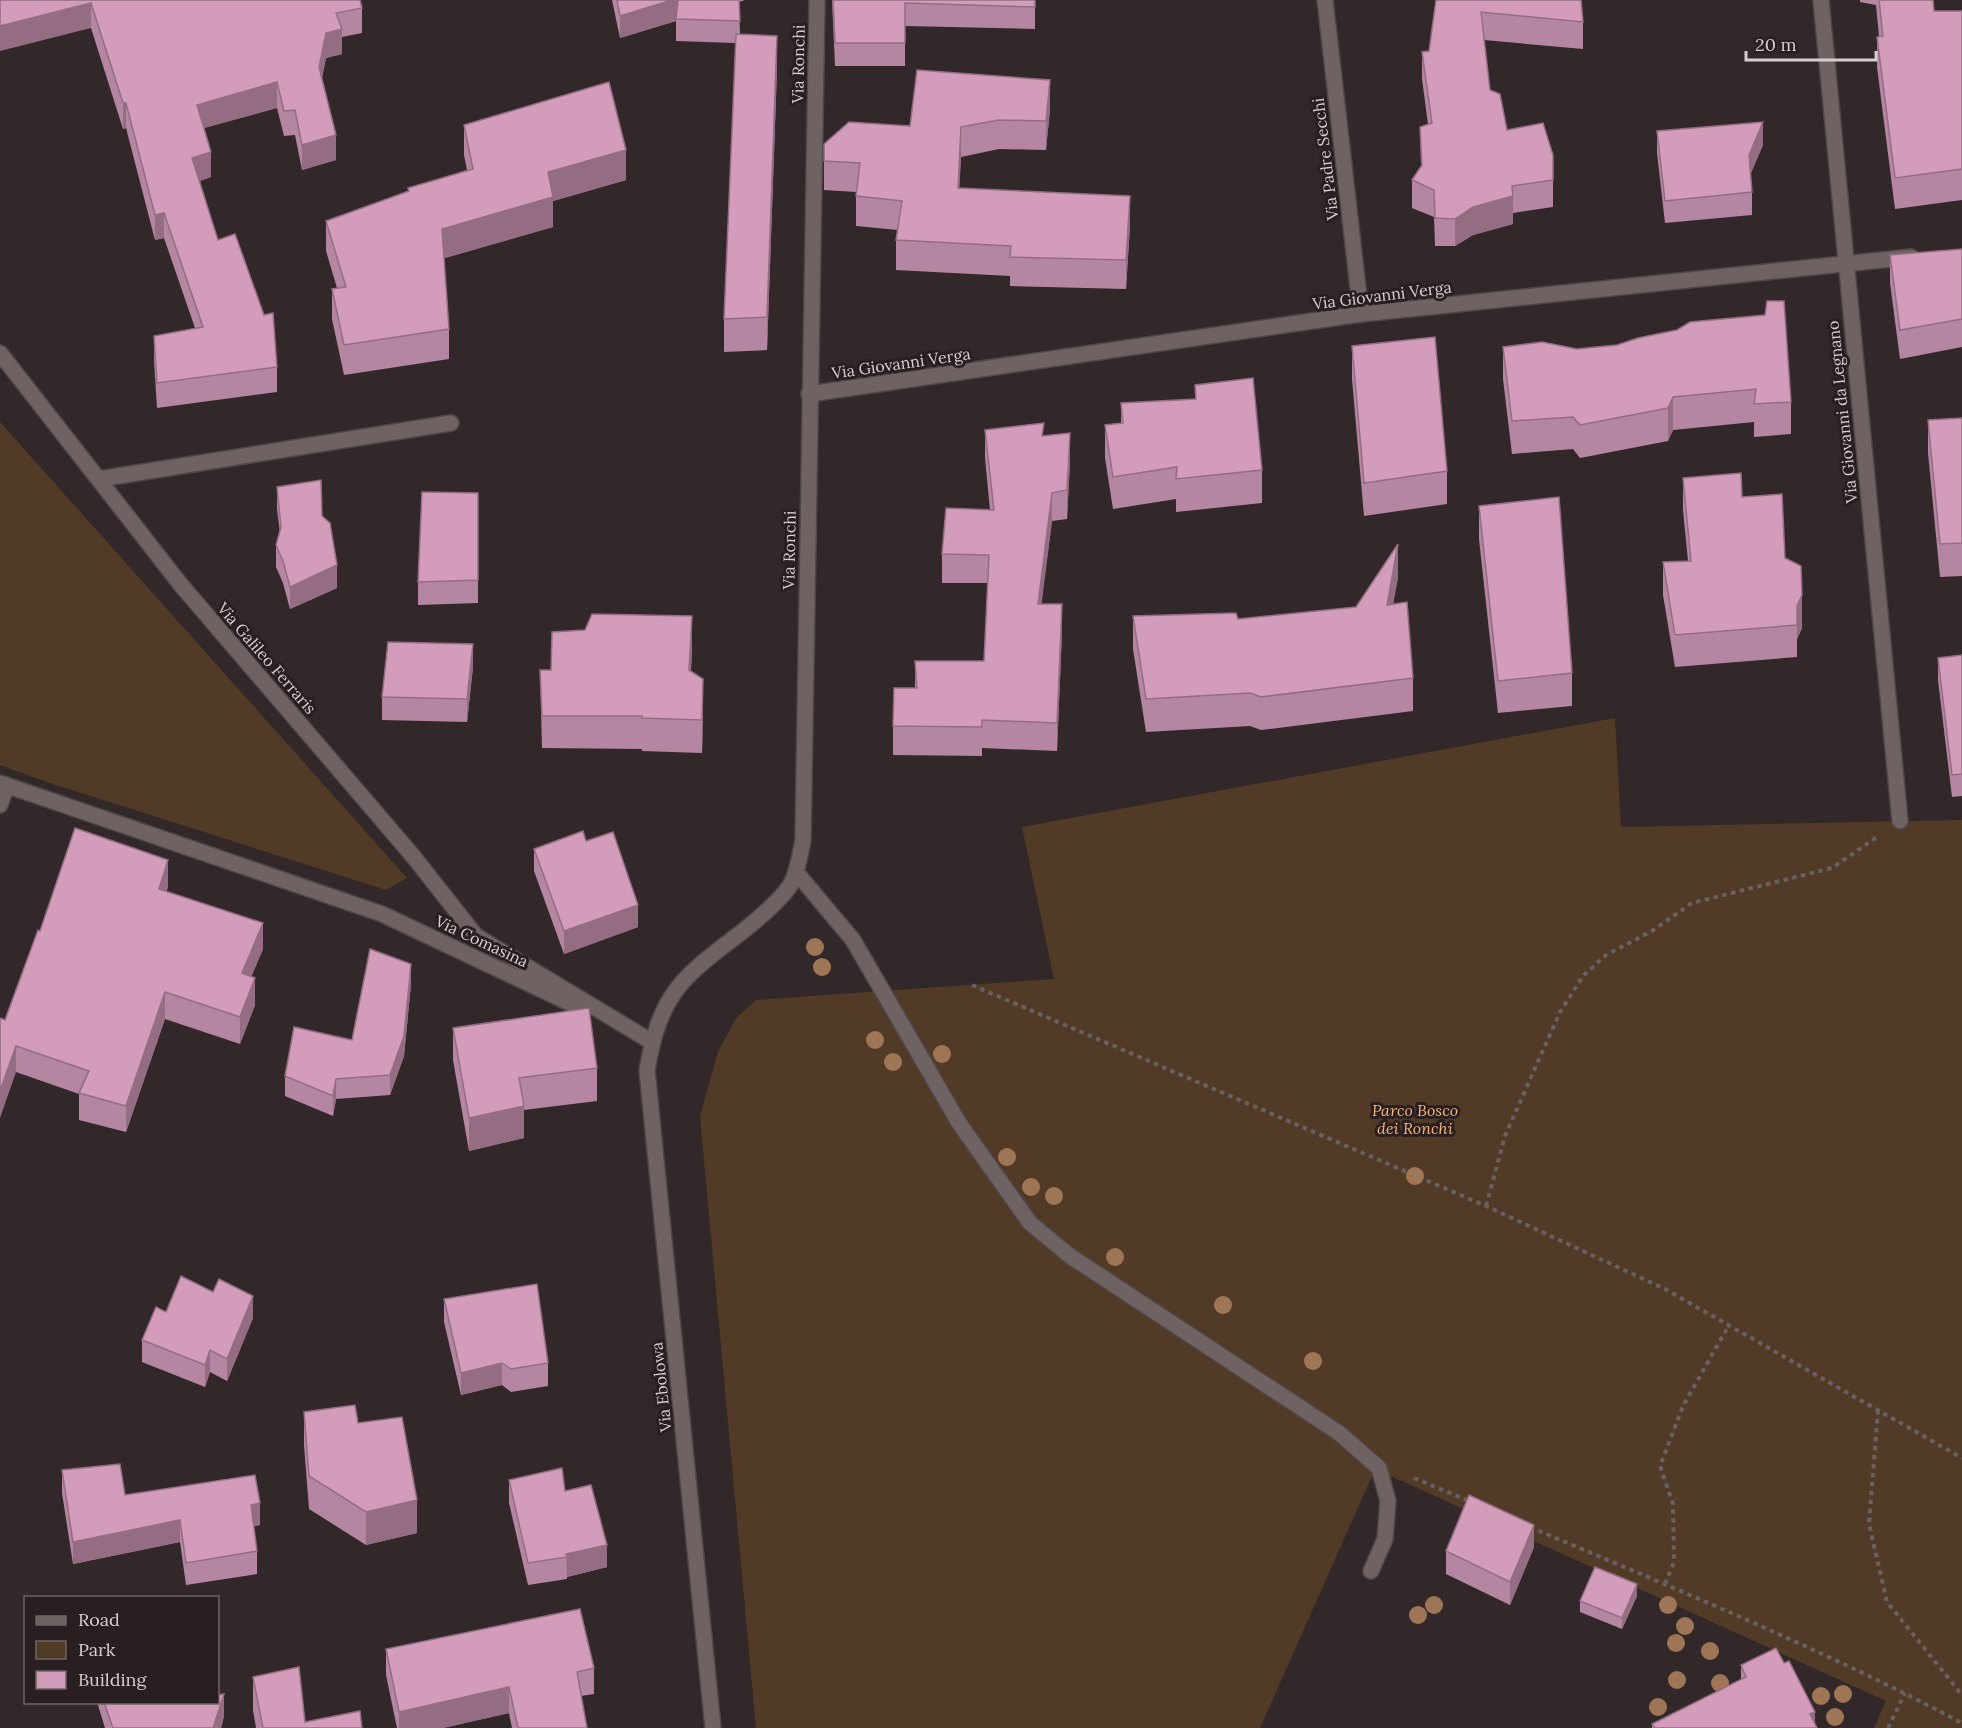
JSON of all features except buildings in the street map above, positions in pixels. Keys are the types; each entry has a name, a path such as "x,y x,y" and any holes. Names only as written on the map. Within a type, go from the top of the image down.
{"street":[{"name":"Via Ronchi","path":"652,1042 661,1014 675,991 694,971 774,904 790,885 796,872 803,840 817,0"},
{"name":"Via Padre Secchi","path":"1325,0 1361,314"},
{"name":"Via Giovanni da Legnano","path":"1821,0 1900,821"},
{"name":"Via Giovanni Verga","path":"810,394 1361,314 1927,255"},
{"name":"Via Galileo Ferraris","path":"0,353 181,585 413,856"},
{"path":"99,479 451,423"},
{"path":"0,806 4,784"},
{"name":"Via Comasina","path":"4,784 382,914 652,1042"},
{"name":"Via Comasina","path":"413,856 476,936 652,1042"},
{"path":"796,872 853,939 959,1123 1030,1223 1070,1256 1339,1433 1378,1468 1388,1501 1385,1539 1371,1572"},
{"name":"Via Ebolowa","path":"652,1042 647,1070 713,1728"}],"path":[{"path":"1486,1206 1505,1136 1560,1012 1583,976 1606,955 1652,931 1692,903 1832,868 1900,821"},
{"path":"972,985 1486,1206 1665,1289 1962,1458"},
{"path":"1665,1584 1674,1562 1673,1504 1660,1466 1683,1406 1730,1325"},
{"path":"1878,1410 1869,1524 1887,1602 1962,1695"},
{"path":"1367,1457 1473,1503"},
{"path":"1527,1525 1665,1584 1905,1693 1962,1723"},
{"path":"1888,1728 1905,1693"}],"green space":[{"path":"0,422 407,878 386,890 0,765"},
{"name":"Parco Bosco dei Ronchi","path":"1615,718 1621,827 1962,820 1962,1728 1874,1728 1886,1701 1393,1477 1372,1476 1260,1728 756,1728 700,1116 718,1052 736,1018 756,1000 1054,979 1022,827"}]}
